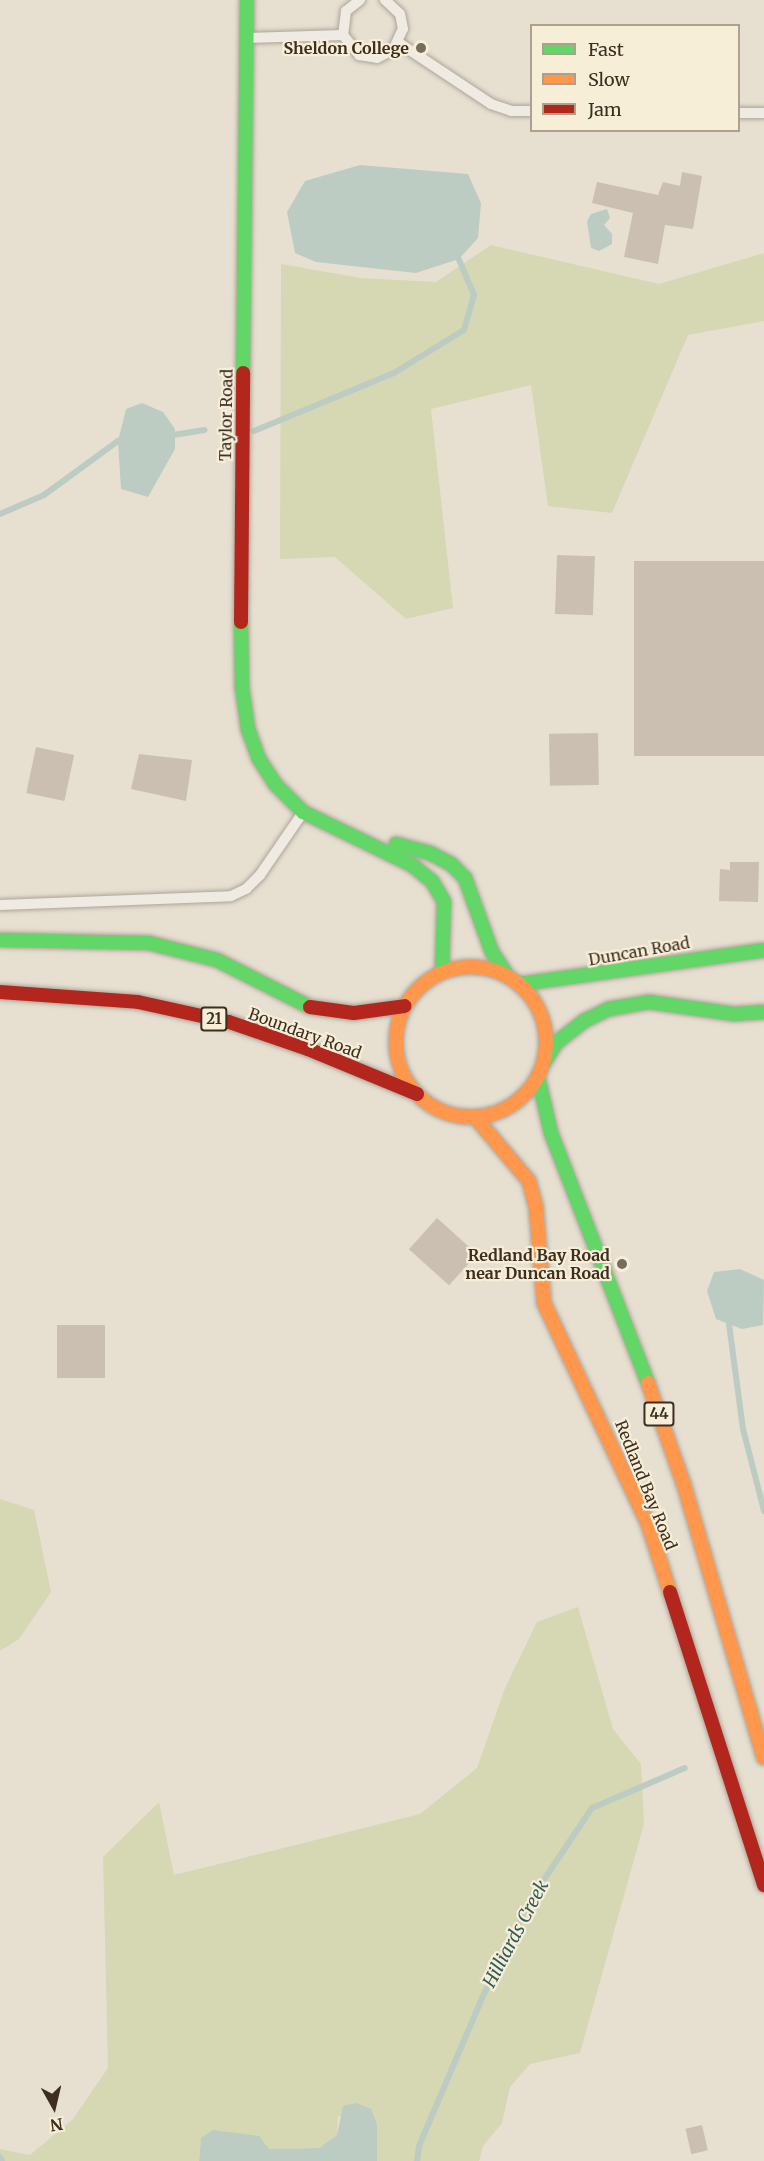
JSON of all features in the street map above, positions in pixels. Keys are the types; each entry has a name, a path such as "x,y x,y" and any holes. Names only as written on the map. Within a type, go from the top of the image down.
{"main road":[{"name":"Taylor Road","path":"247,0 242,687 248,729 259,759 274,784 303,812 412,865 432,881 444,902 442,972"},
{"name":"Taylor Road","path":"303,812 368,837 430,853 451,864 474,895 492,952 507,975"},
{"name":"Boundary Road","path":"0,940 149,943 218,960 315,1010 354,1013 405,1006"},
{"name":"Duncan Road","path":"520,984 764,950"},
{"name":"21","path":"475,1117 453,1115 417,1094 405,1079 397,1052 398,1024 405,1006 427,981 442,972 464,967 486,968 507,975 520,984 534,1001 543,1021 546,1042 540,1070"},
{"name":"Boundary Road","path":"0,992 138,1002 229,1022 308,1049 417,1094"},
{"path":"475,1117 511,1105 540,1070 556,1043 584,1021 609,1009 649,1002 734,1014 764,1012"},
{"name":"Redland Bay Road","path":"540,1070 551,1133 621,1306 684,1485 764,1758"},
{"name":"Redland Bay Road","path":"475,1117 529,1181 536,1207 544,1304 557,1337 602,1420 648,1524 764,1885"}],"lane":[{"path":"360,0 346,11 343,35 352,50 368,57 385,55 399,43 402,21 395,7 385,0"},
{"path":"246,38 343,35"},
{"path":"399,43 491,104 511,111 530,111"},
{"path":"740,113 764,113"},
{"path":"0,904 231,896 246,890 260,875 303,812"}],"green space":[{"path":"491,245 659,284 764,253 764,321 688,335 612,513 548,506 531,385 431,409 453,608 406,619 335,557 280,559 281,264 361,278 436,282"},
{"path":"0,1499 34,1510 51,1592 19,1639 0,1651"},
{"path":"578,1607 613,1729 641,1764 644,1824 580,2053 530,2064 510,2087 502,2123 483,2146 479,2161 377,2161 377,2124 338,2116 337,2135 319,2148 268,2149 201,2138 199,2161 0,2161 0,2149 30,2155 73,2119 108,2068 103,1857 159,1802 174,1875 420,1814 477,1768 505,1688 537,1622"}],"shaded area":[{"path":"360,165 468,174 481,203 478,238 459,259 416,273 316,262 295,253 287,212 305,181"},
{"path":"607,209 610,218 604,225 612,234 612,244 599,251 591,248 587,221 591,214"},
{"path":"142,403 163,412 175,429 175,449 148,497 121,489 118,441 126,409"},
{"path":"740,1269 764,1280 763,1325 742,1329 716,1319 707,1291 714,1272"},
{"path":"356,2103 371,2109 377,2124 377,2161 199,2161 201,2138 213,2130 259,2136 269,2149 319,2148 337,2135 343,2106"}],"building":[{"path":"682,172 702,176 693,229 665,225 658,264 624,257 633,213 592,203 597,182 658,195 663,182 680,186"},
{"path":"557,555 595,556 593,615 555,614"},
{"path":"634,561 764,561 764,756 634,756"},
{"path":"598,733 599,785 550,786 549,734"},
{"path":"36,747 74,755 64,801 26,793"},
{"path":"139,754 192,760 186,801 131,789"},
{"path":"730,862 759,862 758,902 719,901 720,869 730,870"},
{"path":"437,1218 477,1254 449,1285 409,1249"},
{"path":"57,1325 105,1325 105,1378 57,1378"},
{"path":"702,2125 708,2150 691,2154 685,2129"}],"waterway":[{"path":"254,431 394,373 464,330 474,295 459,259"},
{"path":"167,436 205,430"},
{"path":"0,514 44,495 118,441 124,440"},
{"path":"729,1324 743,1429 764,1511"},
{"name":"Hilliards Creek","path":"417,2161 419,2146 482,1998 531,1899 592,1808 685,1768"},
{"path":"0,2157 2,2161"}],"traffic: fast":[{"path":"243,373 247,0"},
{"path":"241,622 242,687 248,729 259,759 275,784 303,812 412,865 432,881 444,902 442,972"},
{"path":"396,844 430,853 451,864 465,878 492,952 507,975"},
{"path":"0,940 149,943 217,960 310,1007"},
{"path":"520,984 764,950"},
{"path":"543,1064 556,1043 584,1021 609,1009 649,1002 734,1014 764,1012"},
{"path":"538,1077 551,1133 648,1383"}],"traffic: slow":[{"path":"471,967 500,973 524,989 540,1013 546,1042 540,1071 524,1095 500,1111 471,1117 442,1111 418,1095 402,1071 396,1042 402,1013 418,989 442,973 471,967"},
{"path":"475,1117 529,1181 536,1207 544,1303 648,1524 670,1592"},
{"path":"648,1383 684,1485 764,1758"}],"traffic: jam":[{"path":"241,622 243,373"},
{"path":"0,992 138,1002 229,1022 308,1049 417,1094"},
{"path":"310,1007 354,1013 405,1006"},
{"path":"670,1592 764,1885"}],"place":[{"name":"Sheldon College","path":"421,48"},
{"name":"Redland Bay Road near Duncan Road","path":"622,1264"}]}
